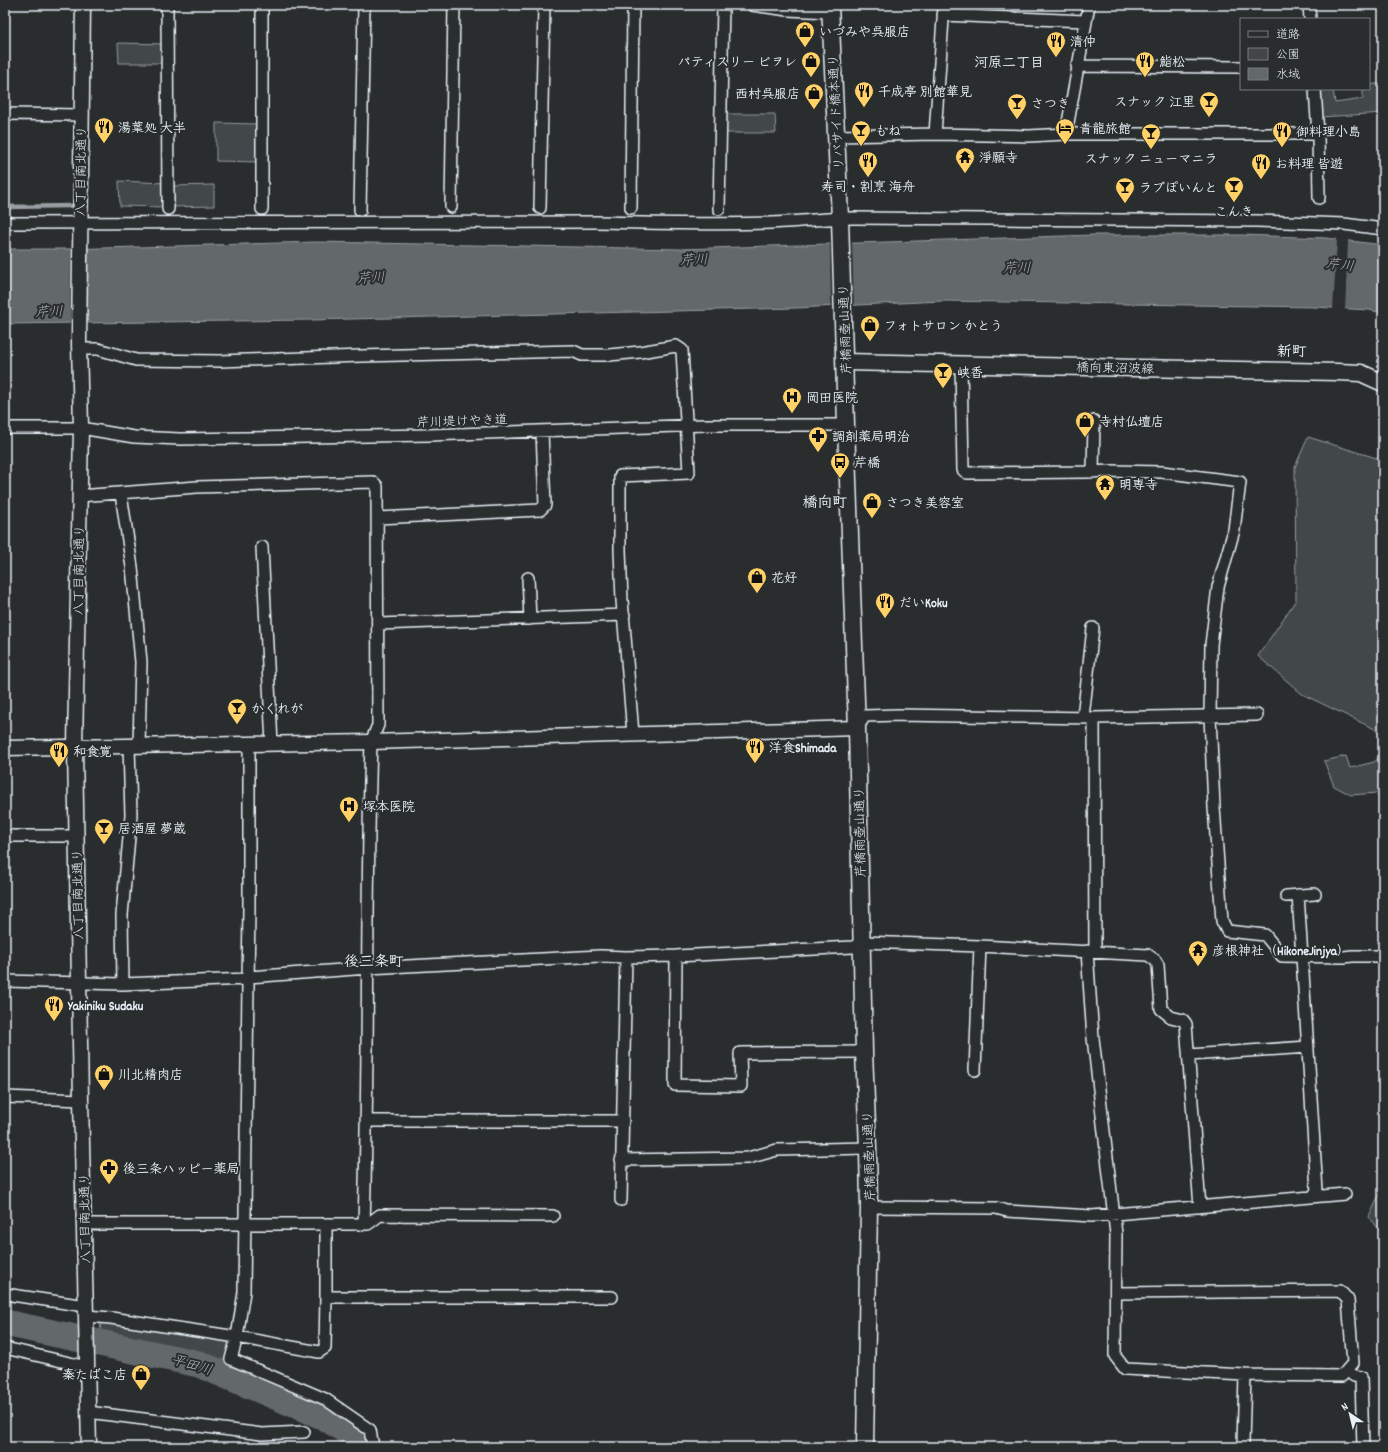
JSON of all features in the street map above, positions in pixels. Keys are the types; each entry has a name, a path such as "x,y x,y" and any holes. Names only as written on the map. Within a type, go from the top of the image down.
{"main road":[{"name":"リバサイド橋本通り","path":"830,9 841,225"},
{"name":"芹橋雨壺山通り","path":"841,225 846,425 857,728 864,1052 868,1148 869,1207 865,1447"},
{"name":"橋向東沼波線","path":"844,362 1337,372 1361,373 1383,383"}],"street":[{"name":"八丁目南北通り","path":"83,5 79,227 81,428 75,747 89,1447"},
{"path":"167,5 168,209"},
{"path":"262,5 262,210"},
{"path":"360,210 364,5"},
{"path":"450,208 454,5"},
{"path":"540,208 544,5"},
{"path":"631,208 633,5"},
{"path":"719,209 723,5"},
{"path":"752,5 788,10 830,9"},
{"path":"1066,134 1089,5"},
{"path":"1309,5 1310,18"},
{"path":"935,134 943,10 1085,21"},
{"path":"1077,66 1240,67"},
{"path":"1315,90 1318,134 1319,198"},
{"path":"5,114 81,115"},
{"path":"837,136 935,134 1030,136 1066,134 1318,134"},
{"path":"5,223 79,227 596,222 841,225 1258,221 1344,224 1383,229"},
{"path":"79,342 136,360 220,361 573,351 582,355 609,355 676,346 682,350 686,426 688,432 689,473 620,476 620,550 633,734"},
{"path":"961,365 963,470 967,473 1111,471 1162,472 1240,482 1234,530 1218,587 1211,645 1210,716 1214,807 1222,921 1227,931 1264,935 1282,956 1344,958 1352,956 1383,956"},
{"path":"1094,421 1094,472"},
{"name":"芹川堤けやき道","path":"5,428 81,428 134,437 180,439 542,432 686,426 846,425"},
{"path":"378,518 540,510 545,505 542,432"},
{"path":"79,496 197,487 373,482 377,486 379,624 378,725 371,742 367,1121 364,1224"},
{"path":"121,494 132,567 141,662 134,746 131,815 122,914 123,984"},
{"path":"262,547 272,744"},
{"path":"528,578 530,619"},
{"path":"379,624 624,615"},
{"path":"1093,628 1089,718 1093,1038 1116,1234 1115,1356 1124,1368 1245,1375 1342,1376 1353,1363 1348,1300 1340,1291 1116,1293"},
{"path":"5,748 371,742 857,728 865,716 898,715 1089,718 1257,715"},
{"path":"249,744 244,1292 237,1337 231,1359 326,1399 370,1430 373,1447"},
{"path":"5,836 76,836"},
{"path":"1286,896 1315,894"},
{"path":"1298,895 1317,1191 1312,1197"},
{"path":"5,981 123,984 248,978 368,968 600,956 676,956 853,947 862,942 980,946 1148,955 1155,960 1158,965 1161,1009 1171,1017 1183,1020 1186,1024 1200,1207"},
{"path":"975,1070 980,946"},
{"path":"676,956 675,1085 741,1086 740,1053 864,1052"},
{"path":"620,1200 626,957"},
{"path":"1189,1055 1308,1046"},
{"path":"5,1097 81,1100"},
{"path":"367,1121 623,1121"},
{"path":"621,1160 748,1158 777,1150 868,1148"},
{"path":"869,1207 996,1208 1007,1211 1084,1215 1113,1214 1346,1194"},
{"path":"84,1224 368,1224 380,1214 552,1216"},
{"path":"5,1294 86,1315 102,1316 237,1337 318,1352 324,1348 326,1224"},
{"path":"326,1297 612,1297"},
{"path":"5,1348 88,1363"},
{"path":"1347,1370 1354,1376 1361,1376 1363,1447"},
{"path":"1243,1443 1245,1375"},
{"path":"88,1412 262,1434 304,1432"}],"green space":[{"path":"118,43 166,44 166,63 119,63"},
{"path":"1383,83 1383,113 1321,117 1318,90 1333,90 1335,103 1363,99 1363,90 1370,90 1370,85"},
{"path":"724,114 775,114 776,133 723,133"},
{"path":"216,123 259,124 259,162 216,161"},
{"path":"119,181 165,183 164,207 120,206"},
{"path":"214,185 214,206 171,207 173,186"},
{"path":"1308,437 1383,460 1383,733 1302,694 1258,656 1296,600 1295,467"},
{"path":"1383,754 1383,819 1377,793 1351,795 1334,786 1324,761 1346,756 1350,768 1374,762"},
{"path":"1383,1187 1383,1234 1369,1217"},
{"path":"103,1322 230,1342 226,1361 206,1355 103,1333 100,1326"}],"water":[{"name":"芹川","path":"1093,235 1242,235 1326,238 1383,245 1383,313 1369,310 1314,307 942,301 796,308 311,320 5,324 5,249 66,249 317,242 681,249"}],"pier":[{"path":"1336,237 1350,238 1348,241 1345,311 1333,310"},
{"path":"830,242 852,242 854,307 831,309"},
{"path":"71,246 88,246 87,326 70,326"}],"waterway":[{"path":"5,207 72,206"},
{"name":"平田川","path":"5,1323 199,1364 325,1417 351,1434 362,1447"}],"place":[{"name":"いづみや呉服店","path":"805,48"},
{"name":"清仲","path":"1056,58"},
{"name":"パティスリー ビヲレ","path":"811,78"},
{"name":"鮨松","path":"1145,78"},
{"name":"千成亭 別館華見","path":"864,108"},
{"name":"西村呉服店","path":"814,110"},
{"name":"スナック 江里","path":"1209,118"},
{"name":"さつき","path":"1017,120"},
{"name":"湯葉処 大半","path":"104,144"},
{"name":"青龍旅館","path":"1065,145"},
{"name":"もね","path":"861,147"},
{"name":"御料理小島","path":"1282,148"},
{"name":"スナック ニューマニラ","path":"1151,150"},
{"name":"淨願寺","path":"965,174"},
{"name":"寿司・割烹 海舟","path":"868,178"},
{"name":"お料理 皆遊","path":"1261,180"},
{"name":"こんき","path":"1234,203"},
{"name":"ラブぽいんと","path":"1125,204"},
{"name":"フォトサロン かとう","path":"870,342"},
{"name":"峡香","path":"943,389"},
{"name":"岡田医院","path":"792,414"},
{"name":"寺村仏壇店","path":"1085,438"},
{"name":"調剤薬局明治","path":"818,453"},
{"name":"芹橋","path":"840,479"},
{"name":"明専寺","path":"1105,501"},
{"name":"さつき美容室","path":"872,519"},
{"name":"花好","path":"757,594"},
{"name":"だいKoku","path":"885,619"},
{"name":"かくれが","path":"237,725"},
{"name":"洋食Shimada","path":"755,764"},
{"name":"和食寛","path":"59,768"},
{"name":"塚本医院","path":"349,823"},
{"name":"居酒屋 夢蔵","path":"104,845"},
{"name":"彦根神社（HikoneJinjya）","path":"1198,967"},
{"name":"Yakiniku Sudaku","path":"54,1022"},
{"name":"川北精肉店","path":"104,1091"},
{"name":"後三条ハッピー薬局","path":"109,1185"},
{"name":"秦たばこ店","path":"141,1391"}],"district":[{"name":"河原二丁目","path":"1009,62"},
{"name":"新町","path":"1292,351"},
{"name":"橋向町","path":"825,502"},
{"name":"後三条町","path":"374,961"}]}
